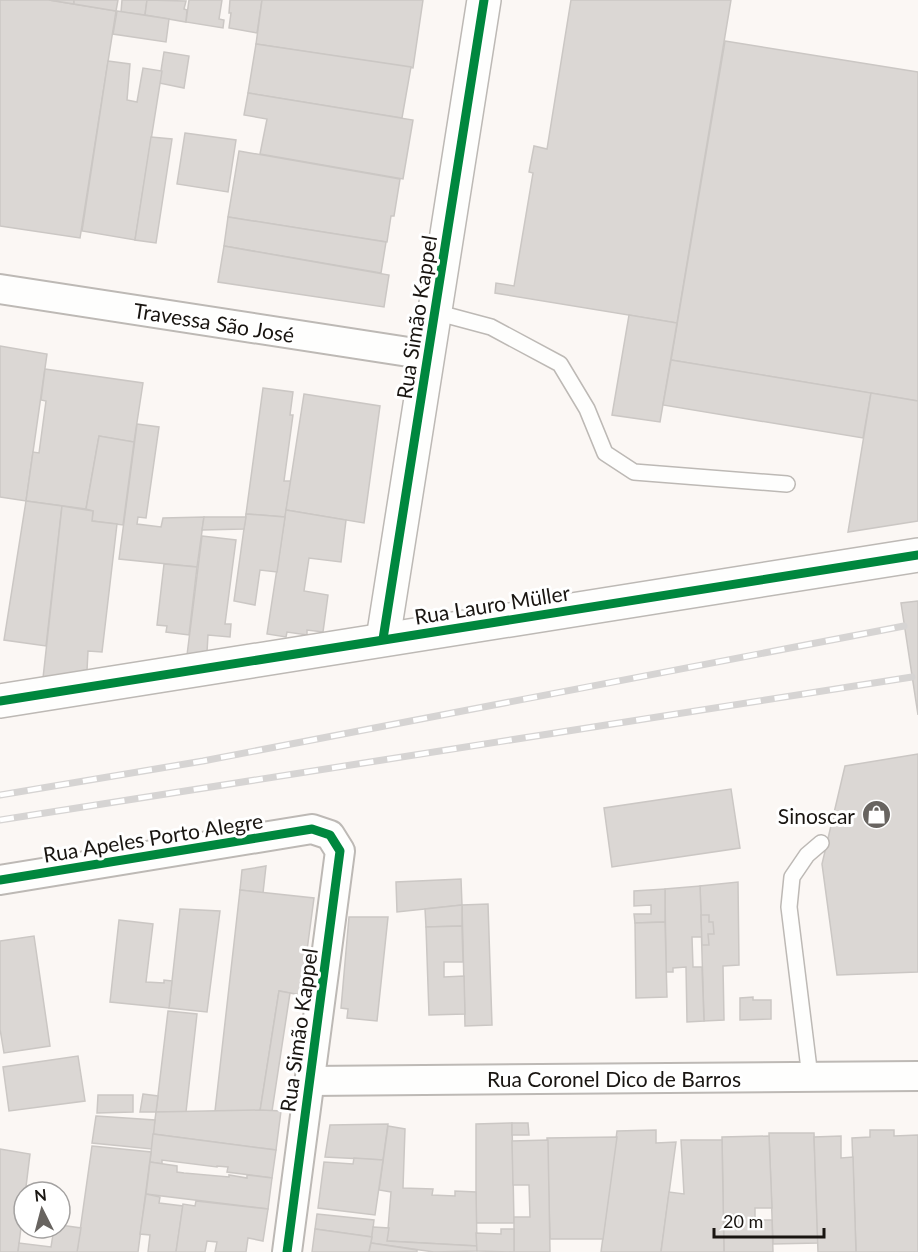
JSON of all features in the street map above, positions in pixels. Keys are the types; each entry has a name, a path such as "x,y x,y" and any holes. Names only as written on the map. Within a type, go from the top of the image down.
{"street":[{"name":"Rua Simão Kappel","path":"383,639 484,0"},
{"name":"Travessa São José","path":"0,289 428,355"},
{"name":"Rua Lauro Müller","path":"0,701 918,555"},
{"name":"Rua Simão Kappel","path":"287,1252 340,851 330,835 312,829"},
{"name":"Rua Apeles Porto Alegre","path":"0,880 312,829"},
{"name":"Rua Coronel Dico de Barros","path":"309,1081 918,1076"}],"lane":[{"path":"435,312 491,327 560,364 587,409 605,453 634,472 786,484"},
{"path":"810,1077 789,907 792,877 807,855 821,843"}],"building":[{"path":"0,0 49,0 116,11 80,238 0,226"},
{"path":"49,0 74,0 74,4"},
{"path":"74,0 118,0 116,11 74,4"},
{"path":"122,0 147,0 145,15 121,12"},
{"path":"147,0 186,1 184,9 187,10 186,22 145,15"},
{"path":"189,0 222,0 219,19 224,20 223,28 186,22"},
{"path":"230,0 262,0 257,33 229,28"},
{"path":"262,0 423,0 413,68 256,44"},
{"path":"571,0 731,0 677,323 495,293 496,283 514,286 533,173 529,172 534,146 547,149"},
{"path":"117,11 169,19 166,42 113,34"},
{"path":"725,41 918,72 918,401 671,360"},
{"path":"256,44 411,67 402,118 248,93"},
{"path":"164,52 189,56 184,88 159,83"},
{"path":"108,61 130,64 127,100 137,102 143,68 162,71 135,240 82,231"},
{"path":"248,93 413,120 403,179 260,154 267,119 244,115"},
{"path":"185,133 236,140 228,192 177,184"},
{"path":"151,137 172,139 156,243 135,240"},
{"path":"239,151 400,179 387,242 228,217"},
{"path":"228,217 386,242 381,273 224,246"},
{"path":"224,246 389,275 384,307 218,282"},
{"path":"629,315 677,323 660,422 612,415"},
{"path":"0,346 47,354 26,501 0,497"},
{"path":"671,360 871,393 863,438 663,405"},
{"path":"45,369 143,383 134,442 99,436 86,509 26,501 33,452 39,453 46,401 41,400"},
{"path":"263,388 293,392 290,415 293,415 284,481 291,481 285,517 246,514"},
{"path":"871,393 918,401 918,521 848,532"},
{"path":"304,394 380,406 364,523 286,510"},
{"path":"137,424 159,427 146,518 138,517 137,524 161,527 163,518 204,517 197,567 119,559"},
{"path":"99,436 134,442 123,525 92,521 93,511 86,509"},
{"path":"26,501 62,506 46,646 4,640"},
{"path":"62,506 93,511 92,521 117,524 102,652 88,651 87,670 43,678"},
{"path":"286,510 346,520 341,562 309,558 304,591 328,595 323,632 307,630 307,635 287,632 286,637 267,634"},
{"path":"246,514 285,517 277,572 260,570 255,605 234,601"},
{"path":"204,517 246,517 244,529 202,530"},
{"path":"202,536 236,540 225,624 231,624 230,637 208,635 207,652 187,655"},
{"path":"164,564 197,567 189,635 166,632 167,626 157,625"},
{"path":"918,601 918,715 901,603"},
{"name":"Sinoscar","path":"918,754 918,972 837,975 822,864 845,766"},
{"path":"731,789 740,848 612,867 604,808"},
{"path":"266,866 263,893 240,890 242,870"},
{"path":"461,879 462,905 397,912 396,882"},
{"path":"738,882 739,965 723,966 724,1020 704,1021 700,886"},
{"path":"700,886 702,937 692,937 693,967 702,967 704,1021 687,1022 686,967 673,968 673,972 666,972 665,889"},
{"path":"665,889 665,922 635,923 634,914 651,914 651,905 634,906 634,891"},
{"path":"240,890 314,898 301,995 279,991 260,1111 215,1111"},
{"path":"488,904 492,1025 465,1026 462,905"},
{"path":"462,905 462,926 426,927 425,909"},
{"path":"180,909 220,911 207,1012 169,1008"},
{"path":"701,915 709,915 709,922 713,922 714,934 708,934 709,945 702,945"},
{"path":"349,917 388,917 377,1021 347,1018 348,1009 341,1008"},
{"path":"119,920 153,924 146,982 172,981 169,1008 110,1002"},
{"path":"665,922 667,997 636,998 635,923"},
{"path":"462,926 463,962 444,962 444,977 464,976 465,1014 429,1015 426,927"},
{"path":"34,936 50,1046 4,1053 0,1029 0,941"},
{"path":"279,991 290,993 272,1111 260,1111"},
{"path":"753,997 753,1000 771,1000 771,1019 740,1020 740,998"},
{"path":"168,1011 197,1014 186,1112 156,1112"},
{"path":"78,1056 85,1101 9,1111 3,1067"},
{"path":"143,1094 158,1096 156,1112 140,1112"},
{"path":"98,1095 133,1095 133,1112 97,1113"},
{"path":"281,1111 276,1150 153,1134 156,1112"},
{"path":"96,1116 155,1120 152,1149 92,1143"},
{"path":"512,1123 514,1223 476,1223 476,1124"},
{"path":"512,1123 528,1123 529,1135 512,1135"},
{"path":"388,1124 383,1160 325,1157 330,1125"},
{"path":"388,1126 405,1129 403,1188 433,1189 432,1195 455,1196 455,1191 476,1192 477,1246 387,1241 391,1192 379,1190"},
{"path":"656,1130 656,1143 676,1142 661,1252 601,1252 617,1131"},
{"path":"870,1130 894,1130 894,1136 918,1135 918,1252 856,1252 852,1138 870,1137"},
{"path":"769,1133 814,1133 818,1243 773,1244"},
{"path":"153,1134 276,1150 272,1178 227,1172 228,1167 162,1160 162,1164 150,1162"},
{"path":"769,1136 772,1208 755,1208 755,1220 772,1220 773,1252 724,1252 722,1137"},
{"path":"841,1136 841,1158 853,1157 856,1252 818,1252 814,1137"},
{"path":"617,1137 603,1239 550,1239 547,1138"},
{"path":"548,1140 550,1252 514,1252 514,1217 530,1217 529,1185 513,1185 512,1141"},
{"path":"681,1140 722,1140 724,1252 661,1252 669,1192 684,1194"},
{"path":"92,1146 151,1152 138,1252 77,1252"},
{"path":"0,1149 30,1154 27,1180 12,1180 12,1240 19,1240 18,1252 0,1252"},
{"path":"354,1158 383,1160 375,1215 318,1208 324,1162 353,1164"},
{"path":"150,1162 177,1166 177,1172 184,1173 272,1178 268,1209 146,1194"},
{"path":"146,1194 160,1197 159,1203 183,1206 176,1252 148,1252 150,1235 140,1234"},
{"path":"196,1201 268,1209 263,1241 248,1238 246,1252 215,1252 217,1242 207,1241 205,1252 176,1252 183,1204 195,1206"},
{"path":"317,1214 374,1220 372,1237 315,1229"},
{"path":"72,1227 81,1228 77,1252 18,1252 19,1243 51,1247 52,1240 72,1240"},
{"path":"373,1227 389,1228 387,1241 477,1246 477,1251 434,1252 371,1243"},
{"path":"315,1229 372,1237 369,1252 312,1252"},
{"path":"501,1229 514,1229 514,1252 477,1251 476,1233 501,1234"},
{"path":"371,1243 417,1250 417,1252 369,1252"}],"railway":[{"path":"0,795 203,761 904,626"},
{"path":"0,820 912,677"}],"cycle path":[{"path":"383,639 484,0"},
{"path":"0,701 918,555"},
{"path":"0,880 312,829 330,835 340,851 287,1252"}],"place":[{"name":"Sinoscar","path":"876,815"}]}
